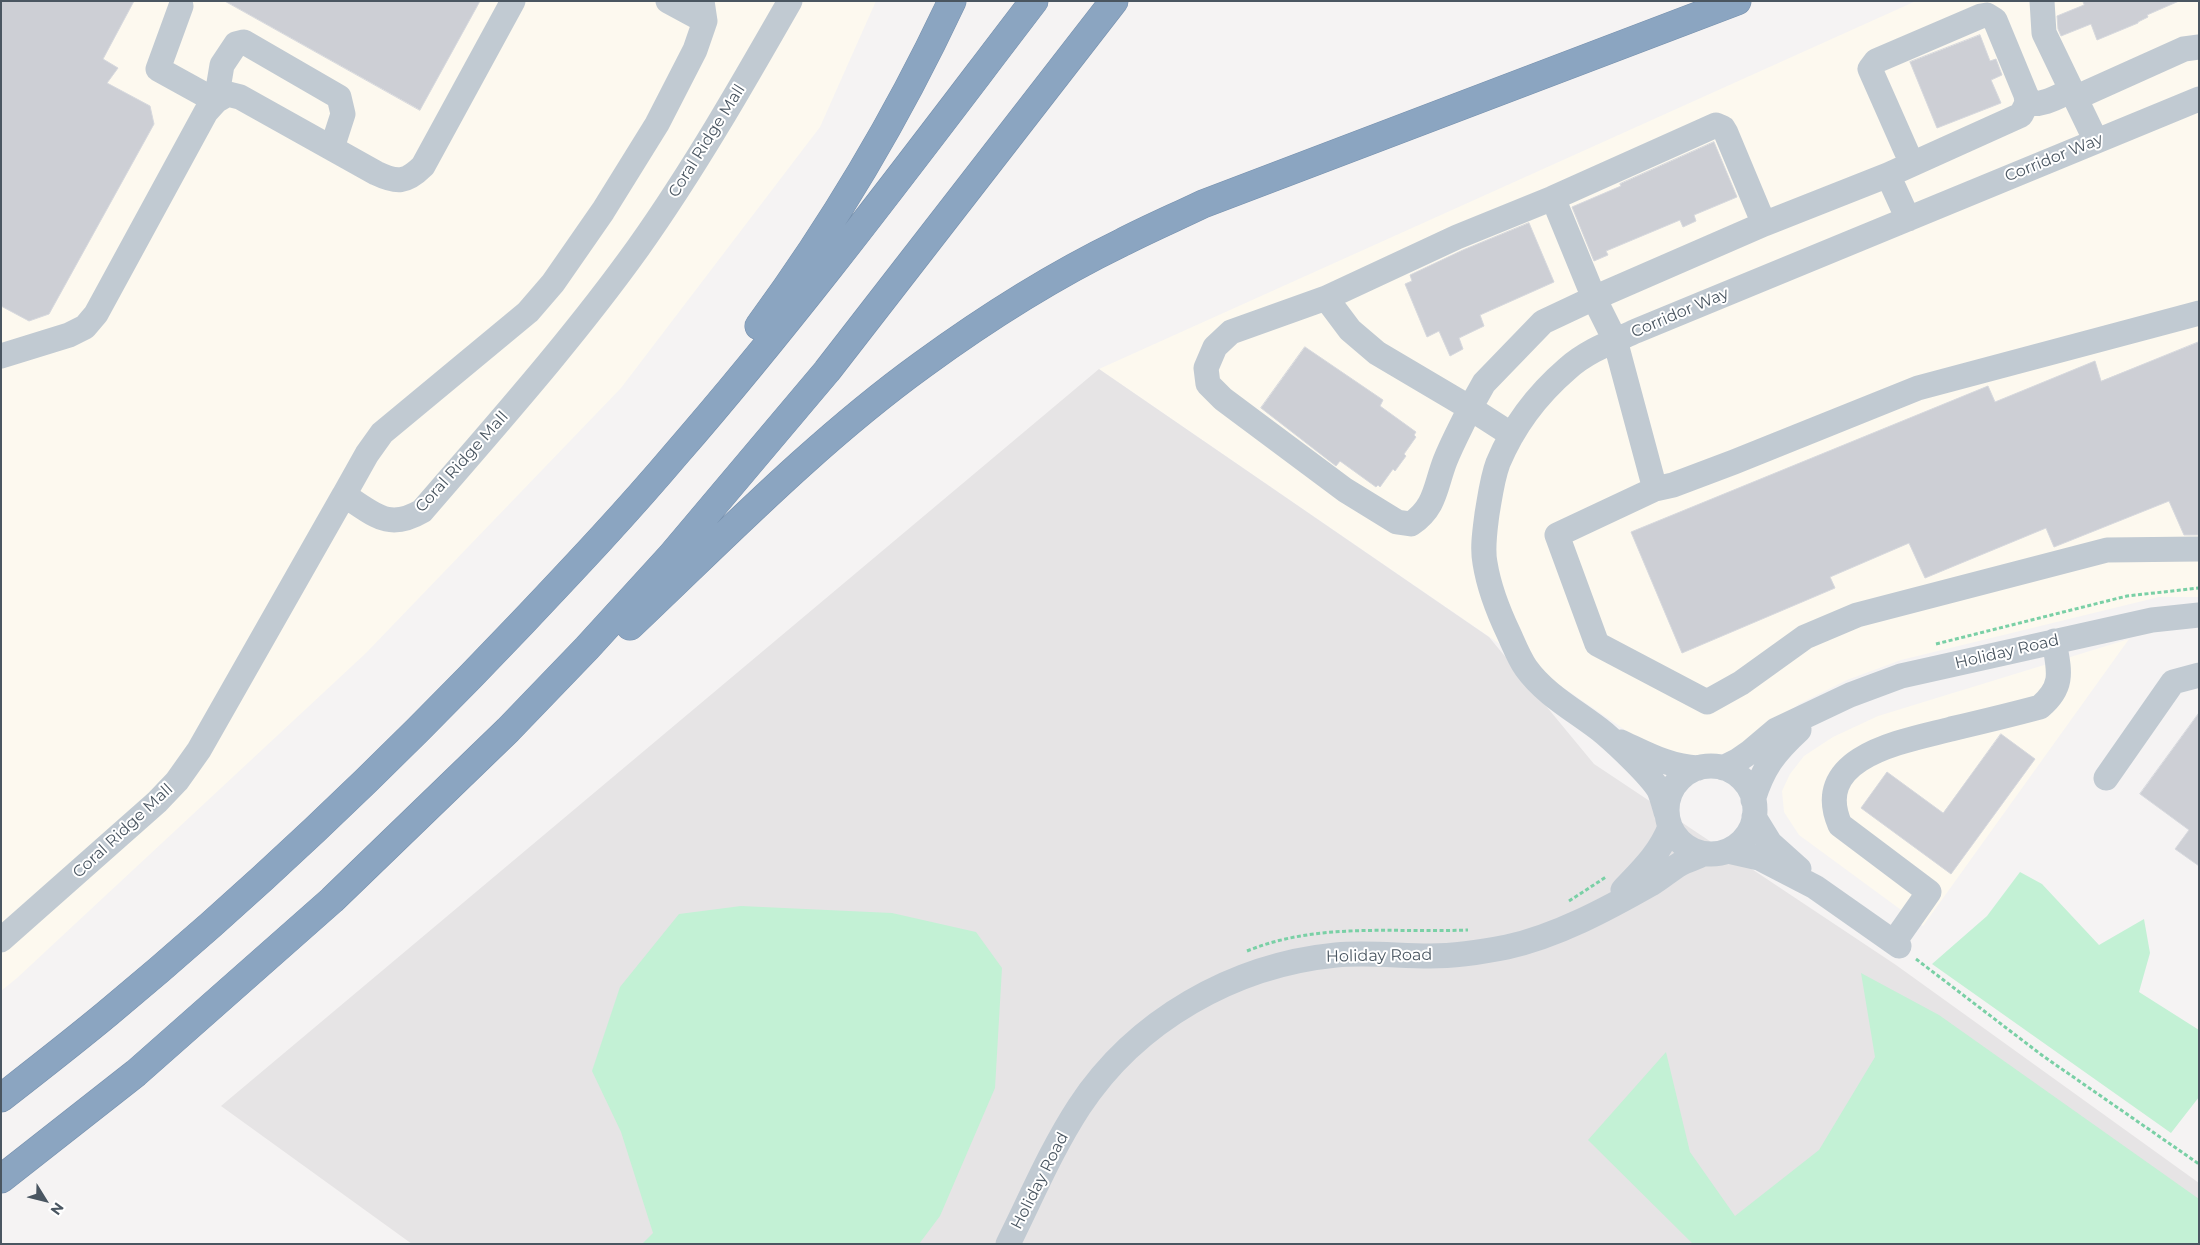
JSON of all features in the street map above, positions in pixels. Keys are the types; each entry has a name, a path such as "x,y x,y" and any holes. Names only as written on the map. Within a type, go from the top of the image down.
{"highway":[{"path":"566,576 612,514 748,341 829,226 920,68 952,1"},
{"path":"1,1098 109,1012 245,894 334,812 457,692 676,455 775,336 1034,1"},
{"path":"1,1179 136,1073 332,900 441,796 588,648 671,556 779,431 942,225 1114,1"},
{"path":"441,796 565,686 790,475 864,410 983,322 1121,243 1203,204 1738,1"}],"street":[{"path":"216,100 228,94 240,97 391,180 405,179 415,174 423,166 513,1"},
{"path":"344,495 367,454 382,434 528,312 553,283 603,211 657,124 695,50 703,11 668,1"},
{"name":"Coral Ridge Mall","path":"1,940 157,802 177,781 200,750 344,495 384,520 404,519 422,511 565,343 637,249 703,150 790,1"},
{"path":"2042,1 2044,33 2096,141"},
{"path":"181,6 158,69 216,100"},
{"path":"1764,224 1726,133 1723,128 1716,125 1553,198 1457,237 1326,298 1231,332 1215,347 1210,356 1206,368 1208,384 1223,399 1345,490 1397,522 1411,524 1423,516 1432,501 1445,461 1484,383 1543,322 1764,224 1912,164 2021,115 2027,103 2026,95 1995,20 1987,14 1876,61 1870,69 1912,164"},
{"path":"1,356 69,335 85,327 96,314 194,134 216,100 222,65 236,44 244,42 339,97 343,114 332,148"},
{"path":"2027,103 2038,104 2073,94 2184,49 2199,47"},
{"name":"Corridor Way","path":"1668,819 1658,790 1604,734 1565,705 1526,668 1500,615 1490,588 1484,561 1485,528 1491,490 1498,463 1512,435 1546,389 1568,368 1590,352 2199,99"},
{"path":"1888,174 1908,219"},
{"path":"1553,198 1594,298 1615,340 1655,489"},
{"path":"1326,298 1350,330 1377,353 1512,435"},
{"path":"2199,313 1918,388 1726,465 1673,485 1655,489 1557,535 1597,644 1707,702 1741,683 1805,637 1857,615 2108,550 2199,549"},
{"name":"Holiday Road","path":"1606,907 1651,860 1665,840 1668,801 1674,787 1684,775 1698,768 1708,766 1723,768 1744,757 1776,730 1850,695 1901,676 2152,620 2199,615"},
{"path":"1728,850 1759,858 1815,887 1896,944 1930,892 1840,825 1835,813 1834,797 1838,784 1846,771 1861,758 1887,745 2040,707 2053,693 2060,674 2054,642"},
{"path":"2106,778 2173,682 2199,675"},
{"name":"Holiday Road","path":"1008,1244 1058,1142 1079,1106 1100,1079 1124,1054 1149,1030 1177,1010 1207,992 1264,970 1304,959 1337,955 1431,956 1473,953 1509,946 1544,936 1651,884 1678,865 1703,854 1719,854 1744,840 1752,827 1753,808 1761,775 1776,753 1822,709"},
{"name":"Corridor Way","path":"1604,734 1666,763 1682,768 1698,768"},
{"path":"1723,768 1733,772 1745,782 1751,792 1753,808 1770,843 1794,864 1815,887"},
{"path":"1668,819 1679,841 1691,850 1703,854"}],"path":[{"path":"1896,944 2043,1056 2199,1164"}],"shaded area":[{"path":"1,1 876,1 820,127 621,388 366,653 1,991"},
{"path":"1916,1 2199,1 2199,597 2159,597 1901,660 1847,680 1799,704 1733,752 1701,757 1663,756 1099,369"},
{"path":"1099,369 1489,637 1594,764 1896,965 2199,1183 2199,1244 412,1244 221,1106"},
{"path":"2129,639 1923,926 1799,835 1784,812 1782,791 1790,774 1804,756 1833,737 1878,716"}],"green space":[{"path":"2020,872 2042,884 2099,945 2144,919 2150,953 2139,992 2199,1030 2199,1097 2171,1133 1932,964 1987,916"},
{"path":"741,906 892,913 976,932 1002,968 995,1088 940,1216 919,1244 642,1244 653,1233 621,1132 592,1071 620,987 679,914"},
{"path":"1861,973 1939,1015 2199,1199 2199,1244 1693,1244 1588,1140 1666,1052 1690,1152 1735,1216 1819,1150 1875,1057"}],"building":[{"path":"1,1 134,1 103,59 118,68 107,83 150,106 154,124 49,314 29,321 1,306"},
{"path":"225,1 480,1 420,110"},
{"path":"2083,1 2179,1 2147,15 2148,17 2138,23 2097,40 2091,24 2061,36 2058,29 2057,16 2084,5"},
{"path":"1980,35 1990,61 1996,59 2002,75 1991,80 2001,103 1937,128 1910,62"},
{"path":"1714,142 1737,197 1694,215 1696,221 1683,227 1680,220 1606,251 1608,255 1594,261 1572,207"},
{"path":"1529,223 1554,282 1480,315 1484,326 1459,338 1463,349 1450,356 1439,331 1427,337 1405,284 1412,281 1410,275 1463,250"},
{"path":"2199,342 2199,535 2184,535 2169,501 2054,547 2046,528 1925,578 1909,543 1830,577 1835,588 1682,653 1631,532 1988,386 1995,402 2095,361 2101,381"},
{"path":"1305,347 1383,400 1380,406 1416,432 1414,435 1416,437 1404,454 1406,456 1395,471 1393,469 1380,487 1378,485 1376,487 1340,461 1336,466 1261,408"},
{"path":"2199,713 2199,866 2175,849 2189,830 2140,794"},
{"path":"2001,734 2035,759 1951,874 1861,808 1887,772 1943,813"}]}
